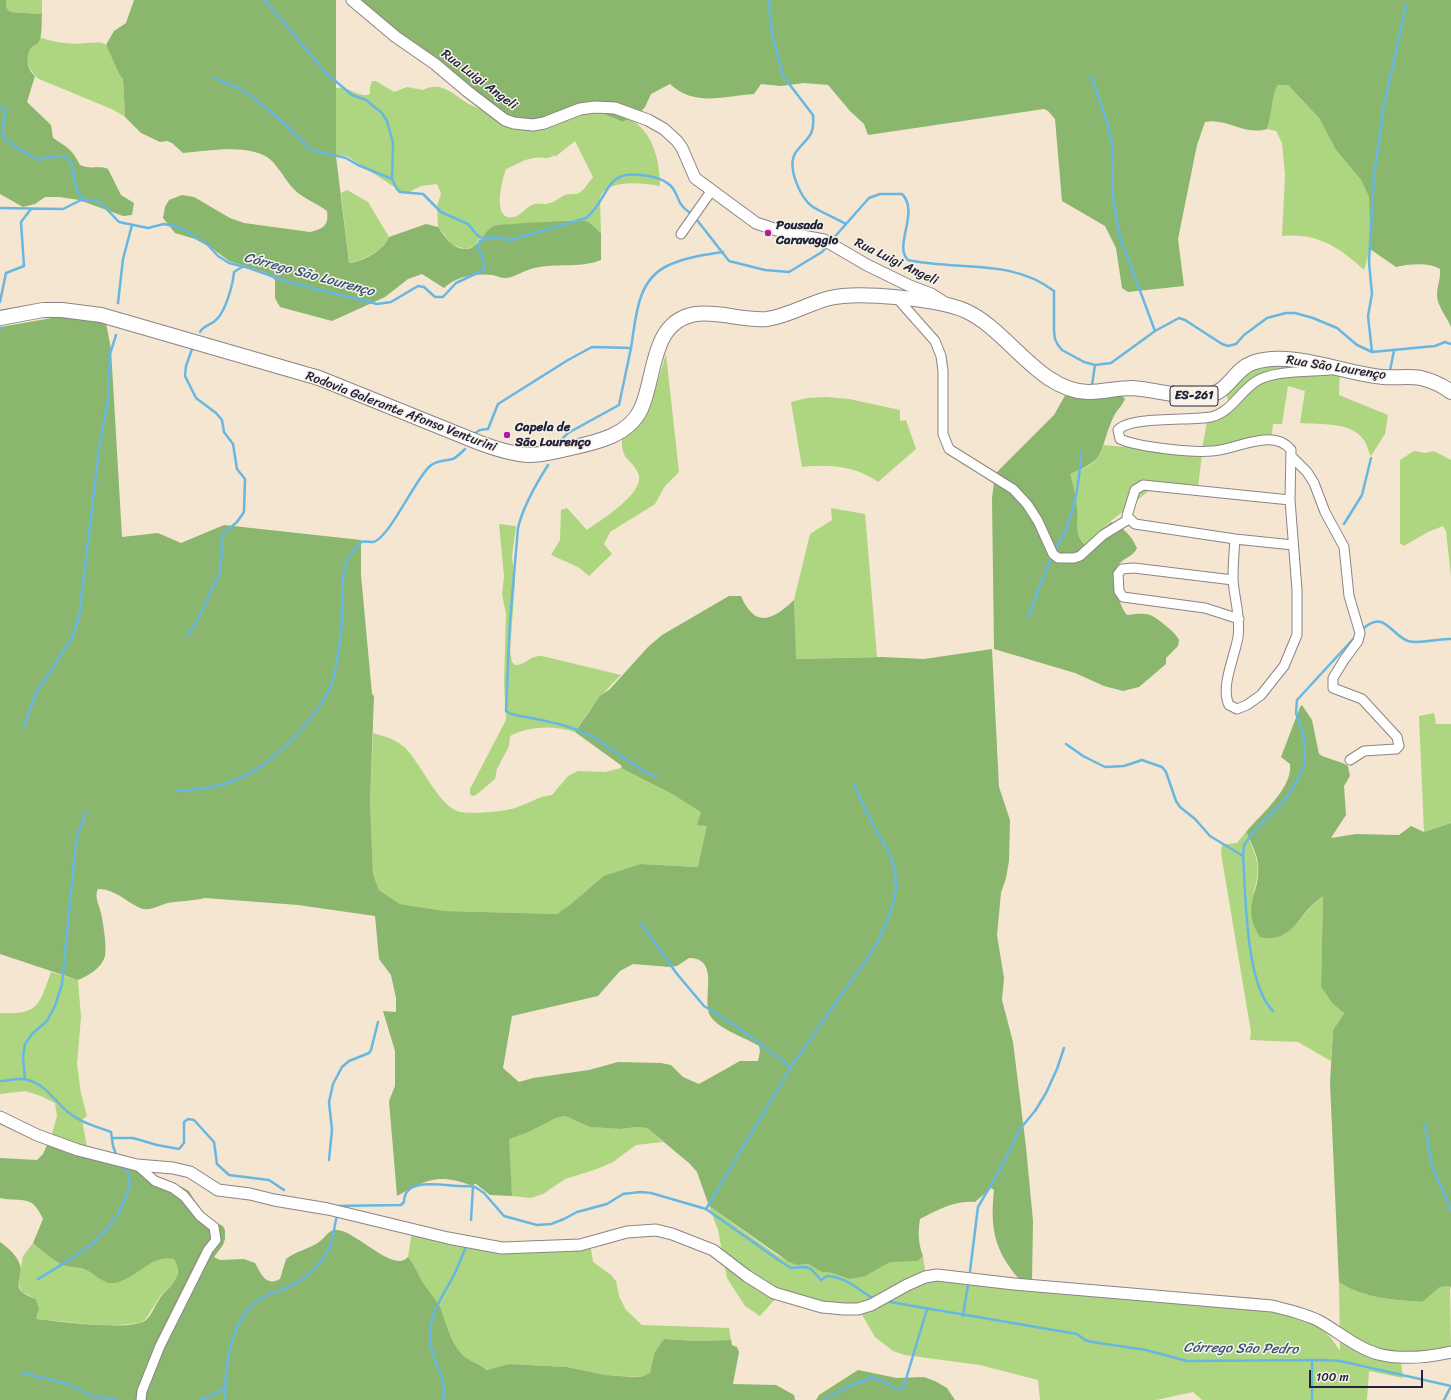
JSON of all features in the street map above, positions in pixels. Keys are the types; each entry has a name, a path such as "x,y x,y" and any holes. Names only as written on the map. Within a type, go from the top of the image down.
{"main road":[{"name":"Rodovia Galerante Afonso Venturini","path":"3,316 43,310 62,310 102,315 311,376 480,443 500,450 528,455 544,454 603,440 617,433 641,410 658,349 663,337 680,320 693,315 708,314 753,319 768,318 842,295 857,294 947,304"},
{"name":"Rua São Lourenço","path":"947,304 963,309 990,325 1047,377 1072,388 1086,392 1130,388 1173,394 1208,395 1221,390 1242,368 1261,360 1275,359 1339,367 1381,377 1421,378 1442,385 1451,392"}],"street":[{"name":"Rua Luigi Angeli","path":"352,0 396,37 435,64 467,92 505,120 514,123 533,125 544,123 580,109 596,107 615,108 632,113 664,129 670,134 682,148 695,178 756,223 786,233 824,240 840,250 904,283 931,294 947,304"},
{"path":"681,234 712,190"},
{"path":"897,298 936,341 941,356 943,371 943,434 949,449 1013,489 1027,504 1038,521 1053,554 1058,558 1074,558 1080,556 1103,535 1128,519"},
{"path":"1234,539 1233,580 1239,619 1238,635 1226,693 1227,701 1232,708 1242,708 1261,695 1284,666 1296,642 1298,627 1290,500 1291,450 1286,444 1276,440 1267,440 1207,452 1150,447 1120,439 1118,434 1120,428 1149,420 1192,420 1211,417 1226,411 1256,381 1272,375 1330,370 1339,367"},
{"path":"1292,457 1307,472 1314,483 1325,512 1344,547 1349,596 1360,633 1358,641 1344,660 1334,678 1333,688 1362,699 1397,737 1399,742 1399,746 1396,749 1364,751 1350,760"},
{"path":"1128,519 1127,516 1134,490 1143,485 1290,500"},
{"path":"1128,519 1135,524 1234,539 1293,545"},
{"path":"1233,580 1134,568 1122,569 1118,574 1119,591 1123,597 1205,608 1239,619"},
{"path":"0,1117 37,1135 78,1150 136,1165 190,1172 218,1190 250,1194 274,1200 328,1209 448,1238 502,1248 580,1246 627,1232 656,1230 672,1234 714,1250 747,1276 774,1292 822,1307 858,1309 881,1301 907,1285 925,1277 949,1276 1014,1284 1272,1306 1320,1321 1358,1346 1377,1354 1407,1357 1451,1352"},
{"path":"136,1165 155,1181 173,1188 184,1196 200,1216 214,1227 216,1235 216,1240 205,1256 160,1346 142,1391 141,1400"}],"green space":[{"path":"0,0 6,0 6,7 10,12 42,14 40,40 32,47 28,54 30,70 35,76 27,102 51,125 53,138 69,149 80,165 108,169 121,195 134,203 132,215 123,216 79,200 60,197 45,197 35,204 23,207 0,194"},
{"path":"6,0 42,0 42,14 10,12 6,7"},
{"path":"134,0 336,0 336,156 349,263 366,258 378,251 389,237 426,224 438,227 453,245 466,249 478,243 490,228 494,226 524,223 581,221 588,222 601,233 601,260 593,263 540,267 508,278 487,274 467,276 454,281 444,288 422,274 408,279 385,297 332,321 280,307 275,298 275,280 267,273 229,261 213,249 195,239 175,233 163,218 165,207 169,200 182,195 194,197 230,218 244,223 310,232 318,230 324,226 327,220 327,211 298,193 273,162 265,156 254,152 230,149 183,153 172,143 167,141 160,142 141,133 125,117 123,79 119,74 106,45 114,31 126,23"},
{"path":"349,0 1451,0 1451,327 1437,299 1440,269 1424,264 1412,264 1396,267 1370,249 1369,197 1361,180 1336,150 1319,118 1288,85 1278,85 1276,88 1267,129 1259,131 1243,129 1220,122 1205,122 1197,145 1178,239 1184,286 1128,292 1122,288 1116,248 1105,226 1062,201 1055,119 1048,111 1044,109 868,135 864,124 850,111 828,85 804,83 781,86 761,84 754,94 721,98 699,98 689,96 670,84 651,94 645,107 640,113 623,122 592,109 537,120 516,121"},
{"path":"39,37 63,43 100,43 106,45 119,74 123,79 125,117 114,110 39,79 30,69 28,56"},
{"path":"372,81 376,81 394,92 407,87 423,90 430,87 443,88 467,103 488,111 592,109 623,122 629,119 644,131 654,148 659,167 660,186 635,183 617,185 603,192 600,199 601,233 586,221 502,225 481,237 475,246 466,249 452,245 438,227 437,207 441,193 437,184 421,186 405,194 347,156 336,155 336,88 346,89 358,94 366,95 370,94","holes":["575,141 593,177 585,188 579,193 565,195 548,204 532,205 514,217 507,217 502,213 500,199 502,181 506,169 524,161 537,158 548,158 555,155 555,157"]},
{"path":"1278,85 1288,85 1319,118 1336,150 1361,180 1369,197 1370,249 1364,270 1345,254 1326,243 1306,237 1282,236 1285,175 1282,143 1276,131 1267,129 1274,93"},
{"path":"347,190 368,202 389,237 383,246 372,254 355,262 349,263 341,193"},
{"path":"52,318 77,318 106,323 111,349 122,537 158,533 181,543 224,525 361,540 361,575 372,694 374,696 370,801 373,874 379,890 400,904 444,911 557,914 604,876 641,864 698,867 707,826 697,825 701,812 672,794 621,768 622,766 575,732 600,696 610,689 648,647 662,635 729,596 741,596 746,606 752,613 758,617 765,618 779,612 794,600 796,659 882,657 924,659 992,649 999,787 1010,820 1009,861 1006,878 1001,893 997,935 1004,978 1002,1000 1013,1042 1026,1147 1033,1221 1032,1281 1019,1279 1004,1258 999,1248 993,1216 994,1190 991,1188 975,1202 954,1204 920,1219 919,1238 923,1256 918,1261 890,1262 865,1276 849,1279 832,1273 822,1272 808,1264 797,1265 789,1262 709,1206 697,1172 689,1163 647,1128 637,1127 620,1129 590,1127 565,1116 556,1118 529,1132 509,1139 512,1196 490,1195 476,1184 473,1186 461,1182 442,1179 417,1185 397,1196 389,1101 395,1086 395,1051 383,1011 396,1012 396,998 391,975 379,959 375,916 298,905 205,898 168,903 151,909 144,909 114,893 104,889 98,889 97,898 103,922 105,956 98,968 90,974 78,980 0,954 0,327","holes":["689,958 699,960 705,965 708,972 708,1010 711,1017 726,1029 759,1046 760,1051 758,1061 740,1061 699,1084 683,1077 671,1065 661,1063 618,1062 589,1070 533,1078 519,1082 503,1068 512,1016 598,996 620,971 633,964 670,967 677,966"]},
{"path":"666,354 679,472 665,486 655,504 610,532 604,544 612,554 589,576 578,567 551,555 560,540 561,510 567,508 587,530 612,513 630,497 636,489 639,480 638,473 623,451 622,438 644,416 651,404"},
{"path":"1273,363 1340,373 1339,395 1388,415 1385,434 1371,456 1364,441 1357,433 1350,429 1334,425 1300,423 1305,391 1288,386 1282,424 1273,424 1271,441 1266,444 1225,453 1202,454 1198,487 1150,490 1106,525 1088,547 1081,543 1077,534 1069,474 1087,467 1095,461 1104,445 1201,454 1207,422 1220,418 1233,410 1226,395 1254,368"},
{"path":"1067,392 1121,395 1125,399 1113,418 1097,458 1091,464 1070,474 1077,504 1078,534 1083,543 1088,547 1100,531 1111,522 1127,532 1137,548 1119,564 1116,569 1115,582 1121,605 1127,615 1148,614 1152,616 1171,630 1179,640 1178,646 1166,658 1166,664 1139,687 1123,691 1104,686 1075,673 994,649 992,498 995,474 1054,415"},
{"path":"826,397 849,399 900,410 900,421 906,420 916,449 878,482 861,472 842,467 802,467 791,402 807,398"},
{"path":"1414,451 1425,453 1434,451 1451,460 1451,576 1446,531 1443,526 1428,532 1404,546 1400,543 1400,460"},
{"path":"831,508 865,514 877,657 795,659 794,600 810,534 832,520"},
{"path":"499,524 516,526 512,557 515,582 510,651 512,662 515,665 519,665 534,657 542,656 621,675 596,702 575,732 559,728 533,728 510,736 509,746 497,769 495,779 476,795 472,796 470,794 470,789 506,720 504,683 506,614 502,594 504,576"},
{"path":"1302,705 1312,720 1319,754 1348,766 1350,776 1344,786 1346,815 1331,838 1356,834 1399,835 1411,826 1424,832 1451,823 1451,1289 1450,1286 1440,1287 1422,1302 1368,1295 1357,1292 1339,1282 1330,1083 1333,1030 1344,1013 1332,1003 1321,987 1323,896 1308,909 1295,925 1281,936 1271,938 1260,937 1254,926 1252,917 1251,908 1257,884 1258,865 1255,852 1246,832 1275,800 1290,773 1290,764 1281,757"},
{"path":"1434,713 1436,724 1451,724 1451,823 1424,832 1419,716"},
{"path":"373,733 403,746 444,802 460,812 472,813 503,811 542,797 552,795 568,776 578,771 605,772 621,768 672,794 702,812 708,826 699,867 641,864 557,914 443,911 400,904 379,890 373,874 370,801"},
{"path":"1246,832 1253,848 1258,868 1254,891 1299,921 1323,895 1321,987 1332,1003 1344,1012 1333,1030 1331,1061 1298,1042 1250,1040 1251,1032 1221,853 1222,845 1237,843"},
{"path":"51,972 78,980 81,1017 77,1064 81,1094 87,1116 82,1120 87,1147 50,1141 57,1116 55,1103 41,1096 25,1091 0,1094 0,1013 23,1012 36,1006 40,1000"},
{"path":"565,1116 590,1127 620,1129 637,1127 647,1128 663,1142 636,1145 613,1162 597,1169 565,1179 543,1194 531,1198 512,1196 508,1139 529,1132 556,1118"},
{"path":"48,1143 129,1161 153,1179 182,1187 189,1191 202,1213 209,1219 223,1226 225,1230 223,1245 214,1257 220,1260 244,1259 255,1263 264,1278 271,1281 280,1279 286,1259 315,1244 333,1230 344,1232 354,1237 393,1260 401,1261 408,1257 441,1309 449,1331 460,1352 466,1358 487,1370 509,1364 567,1367 606,1375 641,1377 650,1373 655,1352 664,1339 697,1341 731,1340 732,1345 737,1347 739,1352 733,1384 776,1385 794,1395 795,1400 0,1400 0,1242 12,1252 19,1261 21,1268 19,1286 22,1292 36,1299 39,1309 36,1319 94,1325 126,1325 138,1323 146,1320 161,1297 176,1279 178,1272 174,1259 166,1258 151,1263 121,1281 109,1283 86,1270 60,1264 33,1243 43,1219 39,1211 30,1202 0,1198 0,1158 37,1160 43,1154"},
{"path":"709,1206 778,1256 797,1265 808,1264 822,1272 832,1273 849,1279 890,1261 918,1261 923,1256 925,1270 1086,1285 1257,1298 1309,1318 1331,1338 1340,1351 1339,1282 1357,1292 1368,1295 1389,1299 1421,1302 1440,1287 1450,1286 1451,1349 1400,1355 1403,1378 1369,1371 1367,1400 1202,1400 1193,1392 1156,1400 1040,1400 1038,1380 980,1365 905,1355 893,1351 875,1337 861,1313 777,1297 760,1316 745,1306 727,1278 718,1230"},
{"path":"418,1233 556,1249 591,1249 593,1262 611,1275 616,1281 619,1296 626,1310 642,1325 729,1328 731,1340 697,1341 664,1339 650,1373 641,1377 606,1375 567,1367 509,1364 488,1370 466,1358 460,1352 451,1337 439,1306 408,1257 411,1237"},
{"path":"33,1243 58,1263 86,1270 106,1282 120,1280 160,1258 167,1257 174,1259 178,1265 177,1280 161,1295 145,1320 139,1323 109,1326 36,1319 38,1314 36,1299 22,1292 18,1283 23,1256"},
{"path":"858,1370 897,1378 924,1377 947,1388 955,1400 816,1400 819,1395"}],"waterway":[{"path":"265,0 326,73 352,95 366,100 382,113 387,121 393,143 392,179 397,189 400,192 423,194 441,212 468,224 477,235 484,239"},
{"path":"769,0 772,33 783,76 813,115 813,128 807,140 796,152 793,158 796,181 803,197 808,203 846,224"},
{"path":"1372,352 1368,316 1372,294 1369,262 1374,176 1384,106 1406,5"},
{"path":"1091,76 1108,125 1112,144 1113,198 1120,237 1155,331"},
{"path":"215,78 240,89 254,98 284,123 312,150 346,158 358,165 392,179"},
{"path":"0,106 6,110 3,136 16,147 39,160 65,157 71,162 78,193 85,199"},
{"name":"Córrego São Lourenço","path":"0,208 63,209 81,200 99,201 119,222 148,228 164,224 179,227 207,244 218,256 229,263 249,268 288,282 377,304 391,302 418,286 424,287 435,297 443,297 456,283 484,270 484,263 479,248 480,241 492,237 511,240 586,218 594,210 613,181 620,177 641,175 664,181 673,188 682,206 689,212"},
{"name":"Córrego São Lourenço","path":"831,241 869,198 880,194 902,194 907,201 908,210 908,219 903,246 904,254 908,260 946,265 984,267 1020,274 1037,281 1054,291 1054,331 1055,339 1058,345 1062,350 1084,362 1095,365 1111,363 1155,331 1179,318 1185,320 1222,344 1228,346 1236,344 1244,335 1267,318 1286,313 1295,313 1313,318 1337,328 1357,345 1372,352 1435,346 1445,342 1451,344"},
{"path":"0,302 6,273 24,266 21,222 31,209"},
{"name":"Córrego São Lourenço","path":"697,220 729,261 765,270 789,272 822,252 828,245"},
{"path":"118,303 123,259 132,225"},
{"path":"560,441 568,433 619,405 631,348 636,313 643,291 649,281 667,266 681,260 723,252"},
{"path":"200,332 215,321 220,315 228,297 234,272 242,267"},
{"path":"24,726 36,693 72,638 79,618 99,449 108,400 110,354 116,335"},
{"path":"475,433 480,430 488,429 498,404 568,360 592,347 631,348"},
{"path":"187,636 196,623 220,572 223,534 237,522 244,512 245,479 237,469 233,444 224,432 222,420 216,413 196,398 185,376 186,366 192,349"},
{"path":"1390,370 1394,351"},
{"path":"1092,385 1095,365"},
{"path":"176,791 207,788 231,782 252,772 281,750 307,723 327,693 333,679 341,634 342,595 345,565 348,558 361,542 373,542 387,531 417,483 430,466 438,462 453,459 465,449"},
{"path":"1056,548 1071,514 1079,478 1081,453"},
{"path":"1344,524 1362,495 1371,458"},
{"path":"548,465 527,503 518,528 510,621 506,711 511,714 552,722 591,736 639,768 656,777"},
{"path":"1028,617 1050,560"},
{"path":"1364,628 1371,623 1383,623 1402,638 1413,642 1451,639"},
{"path":"1273,1011 1264,998 1257,981 1252,960 1246,915 1243,856 1244,845 1256,829 1285,800 1299,777 1304,765 1305,754 1303,733 1296,713 1297,700 1355,637"},
{"path":"1066,744 1083,756 1105,767 1124,766 1142,760 1162,767 1166,772 1176,801 1180,807 1195,819 1210,836 1243,856"},
{"path":"706,1209 791,1067 877,944 891,910 896,890 895,869 890,855 866,811 854,784"},
{"path":"25,1079 23,1057 25,1044 32,1034 47,1021 55,1006 62,984 77,836 86,813"},
{"path":"640,922 677,974 704,1006 736,1026 791,1067"},
{"path":"329,1160 332,1130 329,1102 333,1084 342,1067 349,1061 369,1053 378,1022"},
{"path":"970,1271 978,1207 1002,1166 1020,1129 1035,1111 1046,1093 1057,1069 1064,1048"},
{"path":"0,1081 25,1079 41,1086 69,1113 89,1124 111,1132 113,1146 117,1157"},
{"path":"113,1138 133,1138 157,1145 179,1149 184,1143 184,1122 188,1119 194,1120 214,1142 217,1164 229,1175 269,1180 284,1190"},
{"path":"1425,1124 1432,1166 1451,1210"},
{"path":"38,1279 90,1246 110,1225 119,1212 128,1190 129,1175 125,1168"},
{"name":"Córrego São Pedro","path":"338,1206 401,1205 404,1202 406,1193 411,1188 419,1185 429,1184 468,1186 475,1187 484,1193 504,1216 537,1225 551,1224 577,1212 607,1204 623,1194 640,1192 651,1193 706,1209 791,1268 805,1267 811,1269 821,1280 827,1276 841,1279 852,1284 874,1299"},
{"path":"471,1220 473,1187"},
{"name":"Córrego São Pedro","path":"225,1400 226,1375 230,1348 239,1324 257,1300 291,1286 305,1277 317,1266 327,1253 330,1246 337,1216"},
{"path":"443,1400 444,1384 433,1354 430,1329 442,1296 455,1273 466,1247"},
{"path":"963,1316 968,1285"},
{"name":"Córrego São Pedro","path":"890,1302 1077,1334 1085,1340 1092,1342 1146,1350 1187,1361 1340,1361 1451,1386"},
{"path":"824,1400 845,1388 873,1377 897,1389 903,1389 927,1309"},
{"path":"1312,1360 1312,1400"},
{"path":"23,1373 68,1384 92,1396 116,1400"},
{"path":"1444,1400 1451,1386"},
{"path":"201,1400 225,1389"}],"place":[{"name":"Pousada Caravaggio","path":"768,233"},
{"name":"Capela de São Lourenço","path":"507,435"}]}
